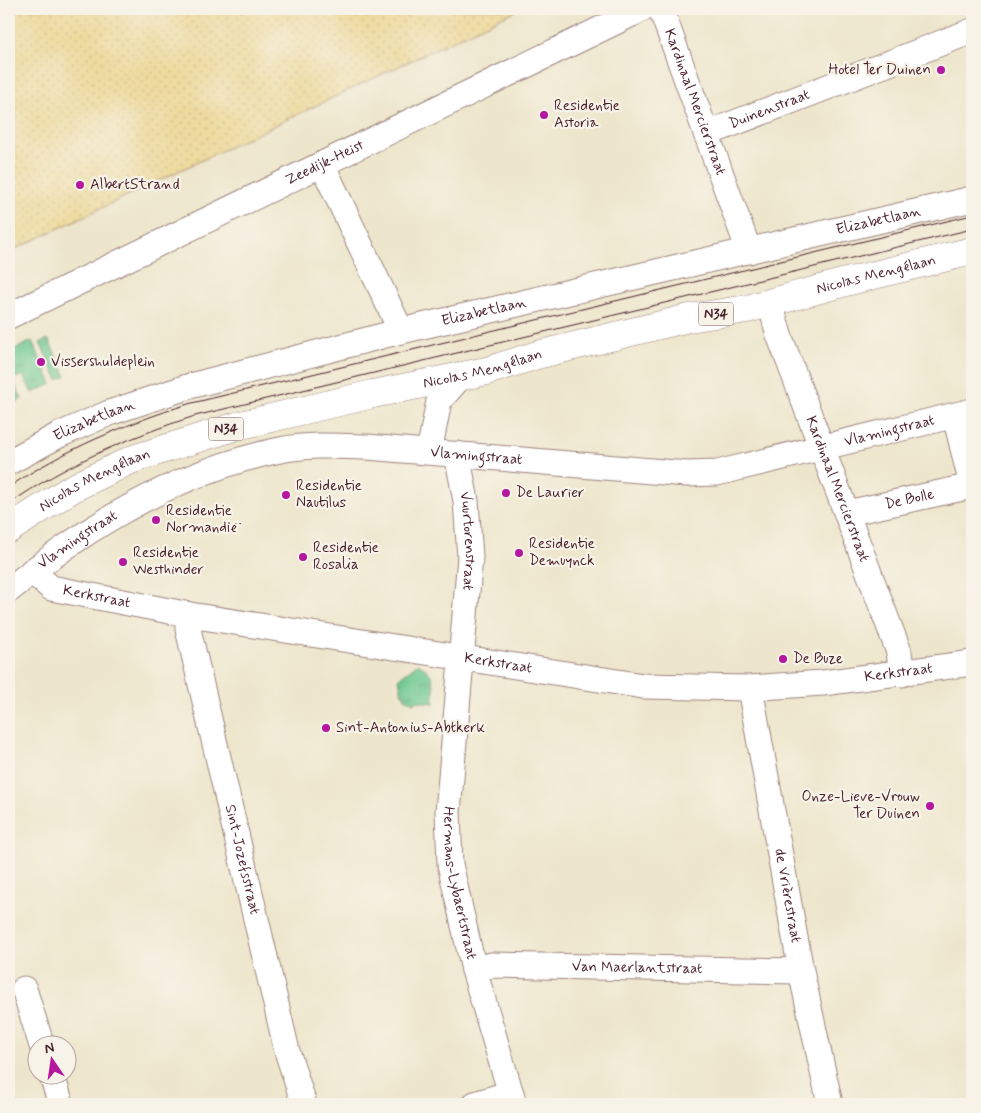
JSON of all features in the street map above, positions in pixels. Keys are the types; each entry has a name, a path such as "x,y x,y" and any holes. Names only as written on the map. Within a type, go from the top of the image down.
{"main road":[{"name":"Nicolas Mengélaan","path":"9,530 73,488 133,459 237,426 309,408 460,377 538,355 670,323 770,303 972,251"}],"street":[{"name":"Zeedijk-Heist","path":"9,316 642,9"},
{"name":"Kardinaal Mercierstraat","path":"660,9 750,252"},
{"name":"Duinenstraat","path":"706,134 972,31"},
{"path":"322,164 402,331"},
{"name":"Elizabetlaan","path":"9,462 93,420 190,386 402,331 750,252 972,199"},
{"name":"Kardinaal Mercierstraat","path":"770,303 779,335 898,652 902,674"},
{"path":"429,452 439,402 460,377"},
{"name":"Vlamingstraat","path":"9,590 32,570 73,540 144,499 226,464 281,450 324,445 457,454 687,474 717,474 963,414"},
{"name":"De Bolle","path":"847,513 972,486 963,414"},
{"name":"Vuurtorenstraat","path":"457,454 466,501 470,557 462,658"},
{"name":"Kerkstraat","path":"32,570 51,588 190,615 643,686 750,688 823,683 902,674 972,663"},
{"name":"Sint-Jozefsstraat","path":"190,615 188,629 287,1051 304,1104"},
{"name":"Hermans-Lybaertstraat","path":"462,658 448,812 450,864 474,970 513,1099"},
{"name":"de Vrièrestraat","path":"750,688 801,971 830,1104"},
{"name":"Van Maerlantstraat","path":"474,970 491,965 801,971"},
{"path":"24,989 39,1036"},
{"path":"55,1086 60,1104"},
{"path":"475,1104 513,1099"}],"green space":[{"path":"48,339 66,376 58,380 40,343"},
{"path":"32,341 52,384 32,393 23,375 13,379 22,399 9,405 9,352"},
{"path":"418,663 428,672 433,680 434,703 416,701 413,703 404,697 405,694 402,694 399,678"}],"sand":[{"name":"AlbertStrand","path":"9,9 519,9 9,252"}],"tram line":[{"path":"9,487 51,461 95,439 141,420 188,404 972,215"},
{"path":"9,504 75,464 146,433 195,416 972,229"}],"place":[{"name":"Hotel Ter Duinen","path":"941,70"},
{"name":"Residentie Astoria","path":"544,115"},
{"name":"AlbertStrand","path":"80,185"},
{"name":"Vissershuldeplein","path":"41,362"},
{"name":"De Laurier","path":"506,493"},
{"name":"Residentie Nautilus","path":"286,495"},
{"name":"Residentie Normandië","path":"156,520"},
{"name":"Residentie Demuynck","path":"519,553"},
{"name":"Residentie Rosalia","path":"303,557"},
{"name":"Residentie Westhinder","path":"123,562"},
{"name":"De Buze","path":"783,659"},
{"name":"Sint-Antonius-Abtkerk","path":"326,728"},
{"name":"Onze-Lieve-Vrouw Ter Duinen","path":"930,806"}]}
